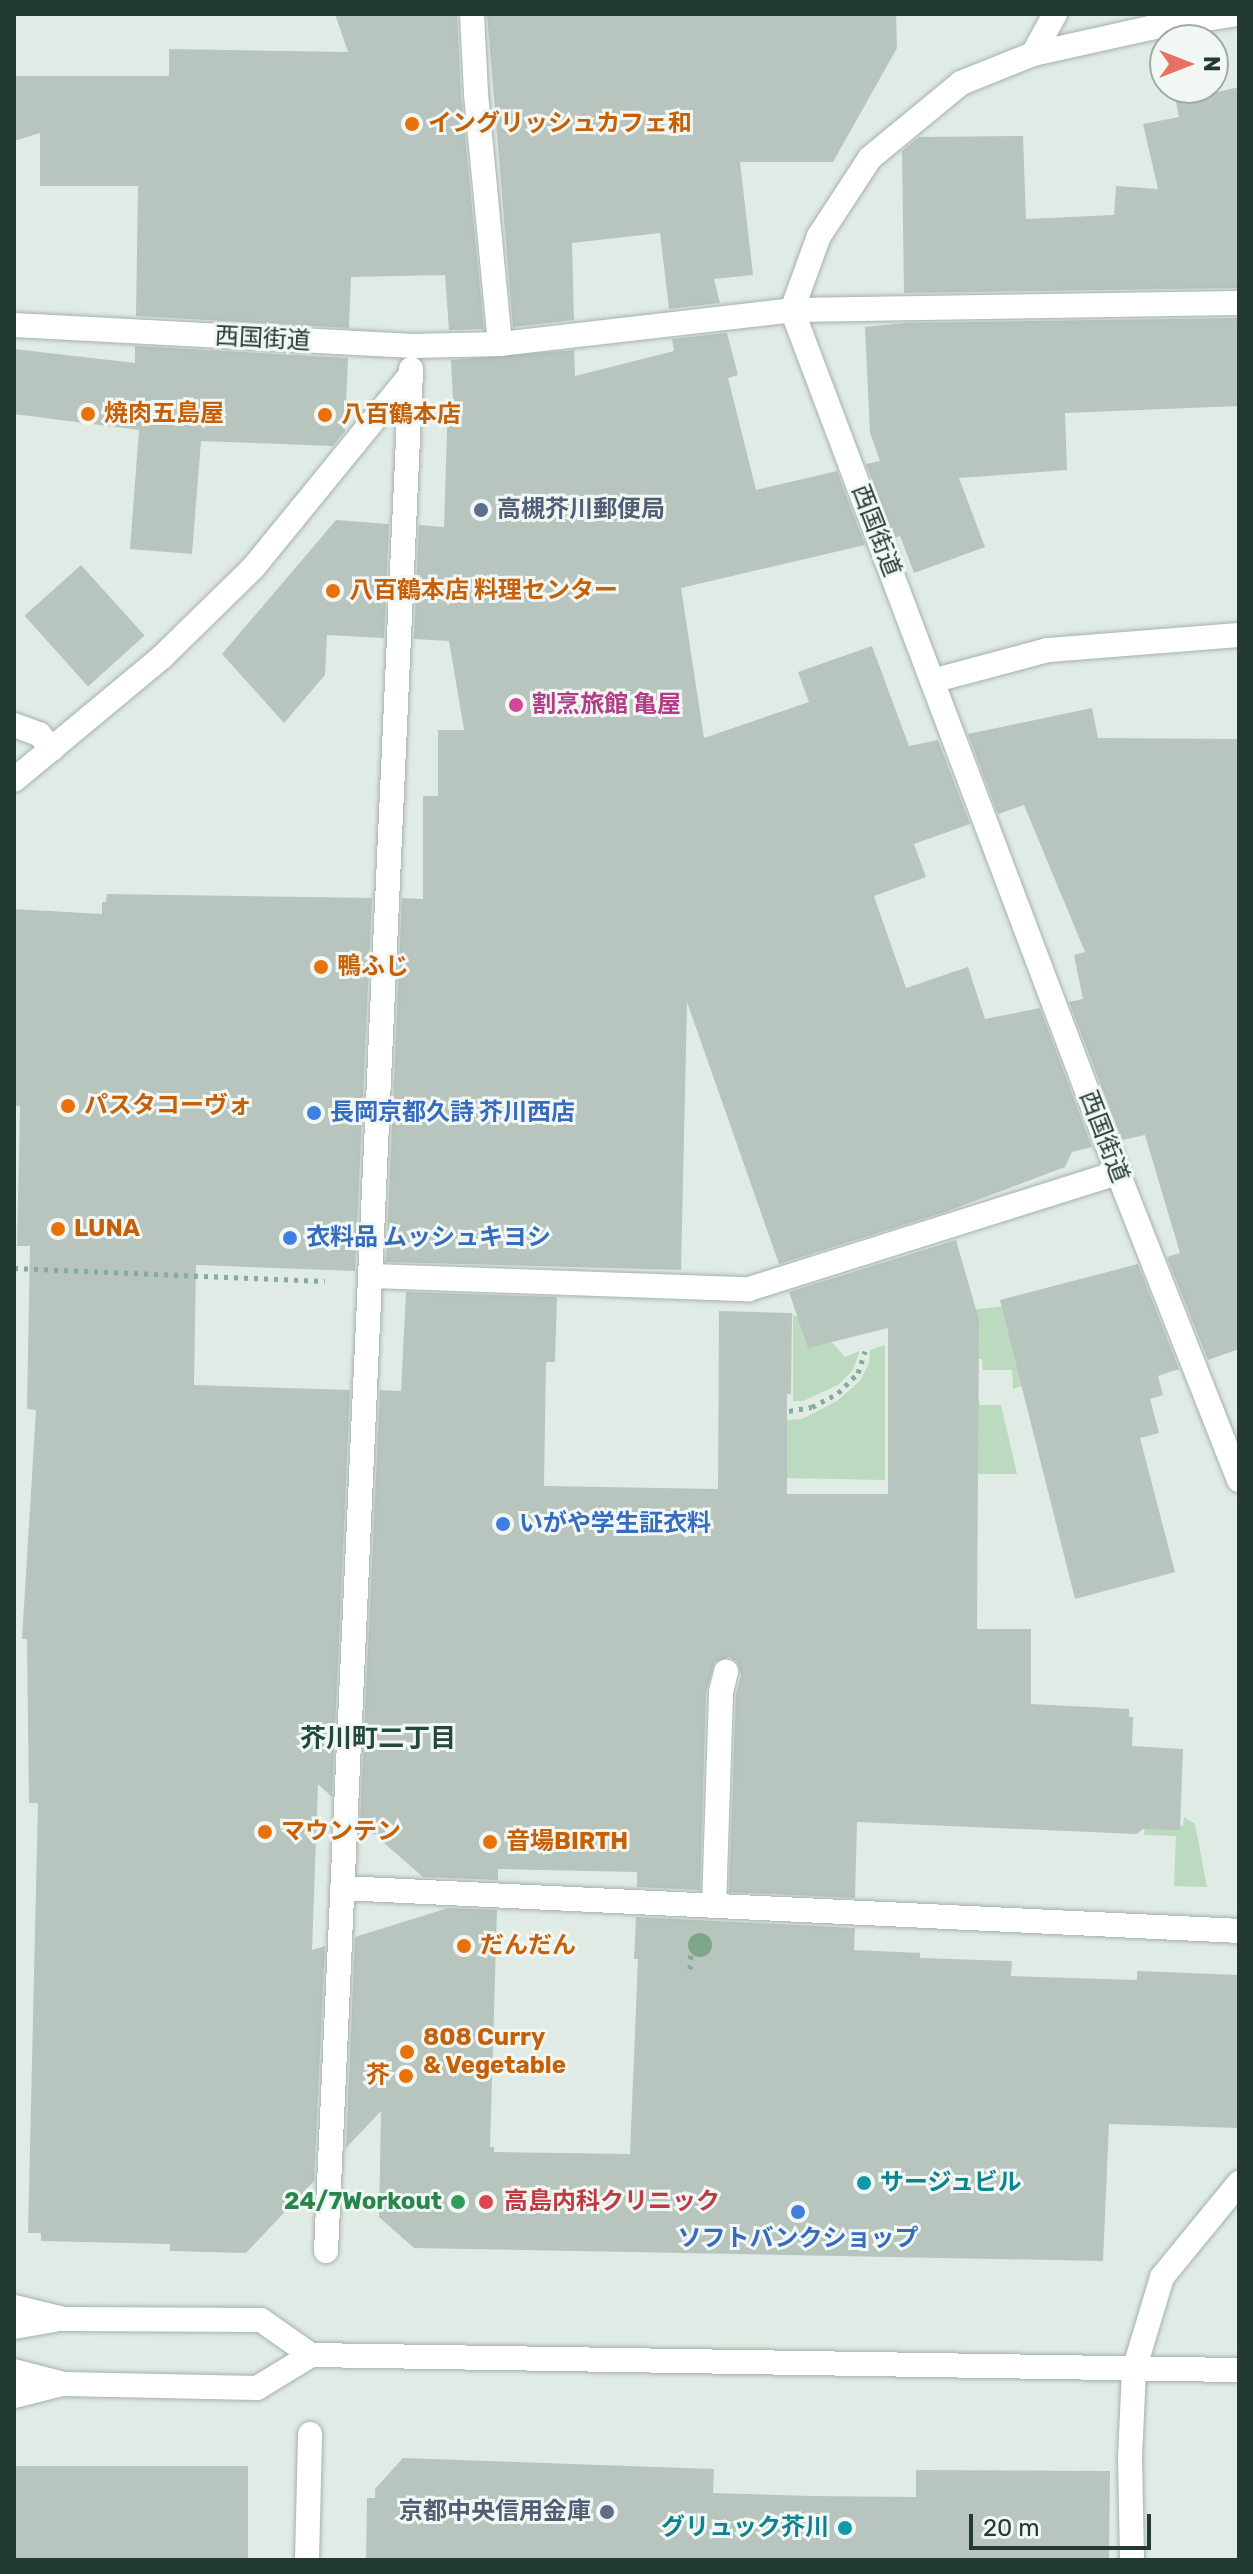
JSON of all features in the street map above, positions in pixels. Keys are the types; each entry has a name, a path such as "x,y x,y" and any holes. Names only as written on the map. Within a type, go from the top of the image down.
{"street":[{"path":"472,14 476,94 500,344"},
{"path":"1033,54 1055,14"},
{"path":"1236,14 1150,28 1033,54 961,83 870,158 819,236 792,310 1239,303"},
{"name":"西国街道","path":"14,325 413,346 500,344 792,310 1118,1173 1239,1480"},
{"path":"326,2251 413,346"},
{"path":"14,780 162,657 253,568 411,374"},
{"path":"932,681 1048,650 1205,635 1239,635"},
{"path":"14,725 39,734 52,749"},
{"path":"370,1279 749,1289 1118,1173"},
{"path":"714,1906 721,1692 726,1672"},
{"path":"342,1888 1239,1931"},
{"path":"1132,2560 1130,2458 1134,2370 1162,2277 1239,2183"},
{"path":"14,2307 64,2319"},
{"path":"14,2327 64,2319 261,2320 311,2355"},
{"path":"14,2371 64,2384 257,2388 311,2355 1239,2370"},
{"path":"14,2396 64,2384"},
{"path":"307,2560 310,2434"}],"path":[{"path":"14,1268 370,1279"},
{"path":"789,1411 812,1407 838,1393 858,1373 865,1351"}],"green space":[{"path":"1011,1305 1044,1379 1013,1389 1012,1370 983,1370 982,1359 954,1358 894,1320"},
{"path":"793,1315 812,1320 845,1357 860,1351 852,1371 838,1385 803,1401 793,1401"},
{"path":"885,1345 885,1480 785,1478 785,1420 802,1419 837,1401 860,1381 869,1363 870,1350"},
{"path":"945,1400 979,1400 980,1405 1001,1405 1017,1474 944,1474"},
{"path":"1184,1817 1195,1824 1207,1887 1174,1886 1176,1836 1144,1835 1145,1823 1183,1826"}],"building":[{"path":"335,14 457,14 461,95 484,329 449,330 445,275 351,277 349,328 136,316 138,186 40,186 40,133 14,141 14,76 169,76 169,49 348,52"},
{"path":"487,14 896,14 897,48 833,162 740,162 753,275 714,279 720,303 669,309 660,233 572,243 574,320 513,327"},
{"path":"1239,87 1239,288 904,293 902,151 919,137 1023,136 1026,219 1114,215 1116,186 1158,189 1143,124 1179,117 1176,104 1229,104 1229,89"},
{"path":"1239,318 1239,406 1065,413 1067,470 959,478 985,547 914,573 900,536 894,538 866,464 880,461 870,433 865,327 905,323"},
{"path":"727,333 738,375 728,378 756,490 837,471 865,545 681,588 704,738 809,702 798,672 872,646 909,746 938,740 970,824 914,844 926,877 874,896 906,988 968,967 985,1019 1040,1008 1092,1147 1072,1152 1065,1167 948,1211 779,1264 687,1002 681,1270 386,1262 402,898 423,899 423,796 438,796 438,730 464,730 449,641 414,639 419,525 444,527 448,399 453,398 451,360 574,350 575,376 674,351 672,339"},
{"path":"135,346 348,358 345,431 333,446 201,441 192,554 130,549 139,430 14,414 14,349 135,363"},
{"path":"336,520 389,524 384,638 327,635 325,675 284,723 222,654"},
{"path":"81,565 145,636 88,686 25,616"},
{"path":"1092,708 1098,738 1239,739 1239,1349 1208,1360 1167,1257 1180,1253 1145,1135 1122,1140 1069,1002 1083,999 1074,955 1085,952 1024,805 998,814 968,734"},
{"path":"107,894 372,898 355,1271 196,1265 194,1385 350,1390 332,1797 318,1784 312,1950 325,1946 314,2181 246,2253 170,2251 170,2244 41,2241 41,2233 28,2233 38,1803 29,1803 27,1639 22,1639 36,1410 27,1409 30,1246 17,1246 20,1106 14,1106 14,909 102,914 102,902 106,902"},
{"path":"956,1240 979,1320 977,1629 1031,1629 1031,1704 1129,1709 1129,1717 1133,1717 1132,1746 1183,1749 1180,1830 1143,1829 1137,1834 857,1822 855,1898 729,1892 736,1694 741,1675 737,1662 729,1657 715,1662 706,1692 700,1890 637,1887 637,1872 498,1869 498,1880 423,1877 360,1822 380,1390 401,1391 406,1292 557,1297 555,1362 546,1362 544,1486 718,1489 719,1311 792,1313 791,1394 787,1394 787,1494 888,1494 888,1328 808,1348 789,1292"},
{"path":"1138,1264 1179,1369 1158,1376 1163,1395 1150,1399 1159,1433 1140,1438 1175,1572 1075,1599 1000,1300"},
{"path":"448,1908 497,1910 490,2147 494,2147 494,2152 630,2154 638,1959 634,1959 636,1917 855,1928 854,1950 920,1953 920,1958 1012,1961 1011,1976 1137,1980 1137,1971 1239,1975 1239,2128 1109,2124 1103,2261 414,2248 379,2217 381,2111 346,2148 355,1937"},
{"path":"403,2458 714,2469 713,2493 811,2496 916,2497 916,2470 1110,2471 1109,2560 366,2560 367,2498 375,2498 375,2489"},
{"path":"14,2466 248,2466 248,2560 14,2560"}],"place":[{"name":"イングリッシュカフェ和","path":"412,124"},
{"name":"焼肉五島屋","path":"88,414"},
{"name":"八百鶴本店","path":"325,415"},
{"name":"高槻芥川郵便局","path":"481,510"},
{"name":"八百鶴本店 料理センター","path":"333,591"},
{"name":"割烹旅館 亀屋","path":"516,705"},
{"name":"鴨ふじ","path":"321,967"},
{"name":"パスタコーヴォ","path":"68,1106"},
{"name":"長岡京都久詩 芥川西店","path":"314,1113"},
{"name":"LUNA","path":"58,1229"},
{"name":"衣料品 ムッシュキヨシ","path":"290,1238"},
{"name":"いがや学生証衣料","path":"503,1524"},
{"name":"マウンテン","path":"265,1832"},
{"name":"音場BIRTH","path":"490,1842"},
{"name":"だんだん","path":"464,1946"},
{"name":"808 Curry & Vegetable","path":"407,2052"},
{"name":"芥","path":"406,2076"},
{"name":"サージュビル","path":"864,2183"},
{"name":"24/7Workout","path":"458,2202"},
{"name":"高島内科クリニック","path":"486,2202"},
{"name":"ソフトバンクショップ","path":"798,2212"},
{"name":"京都中央信用金庫","path":"607,2512"},
{"name":"グリュック芥川","path":"845,2528"}],"district":[{"name":"芥川町二丁目","path":"378,1739"}]}
